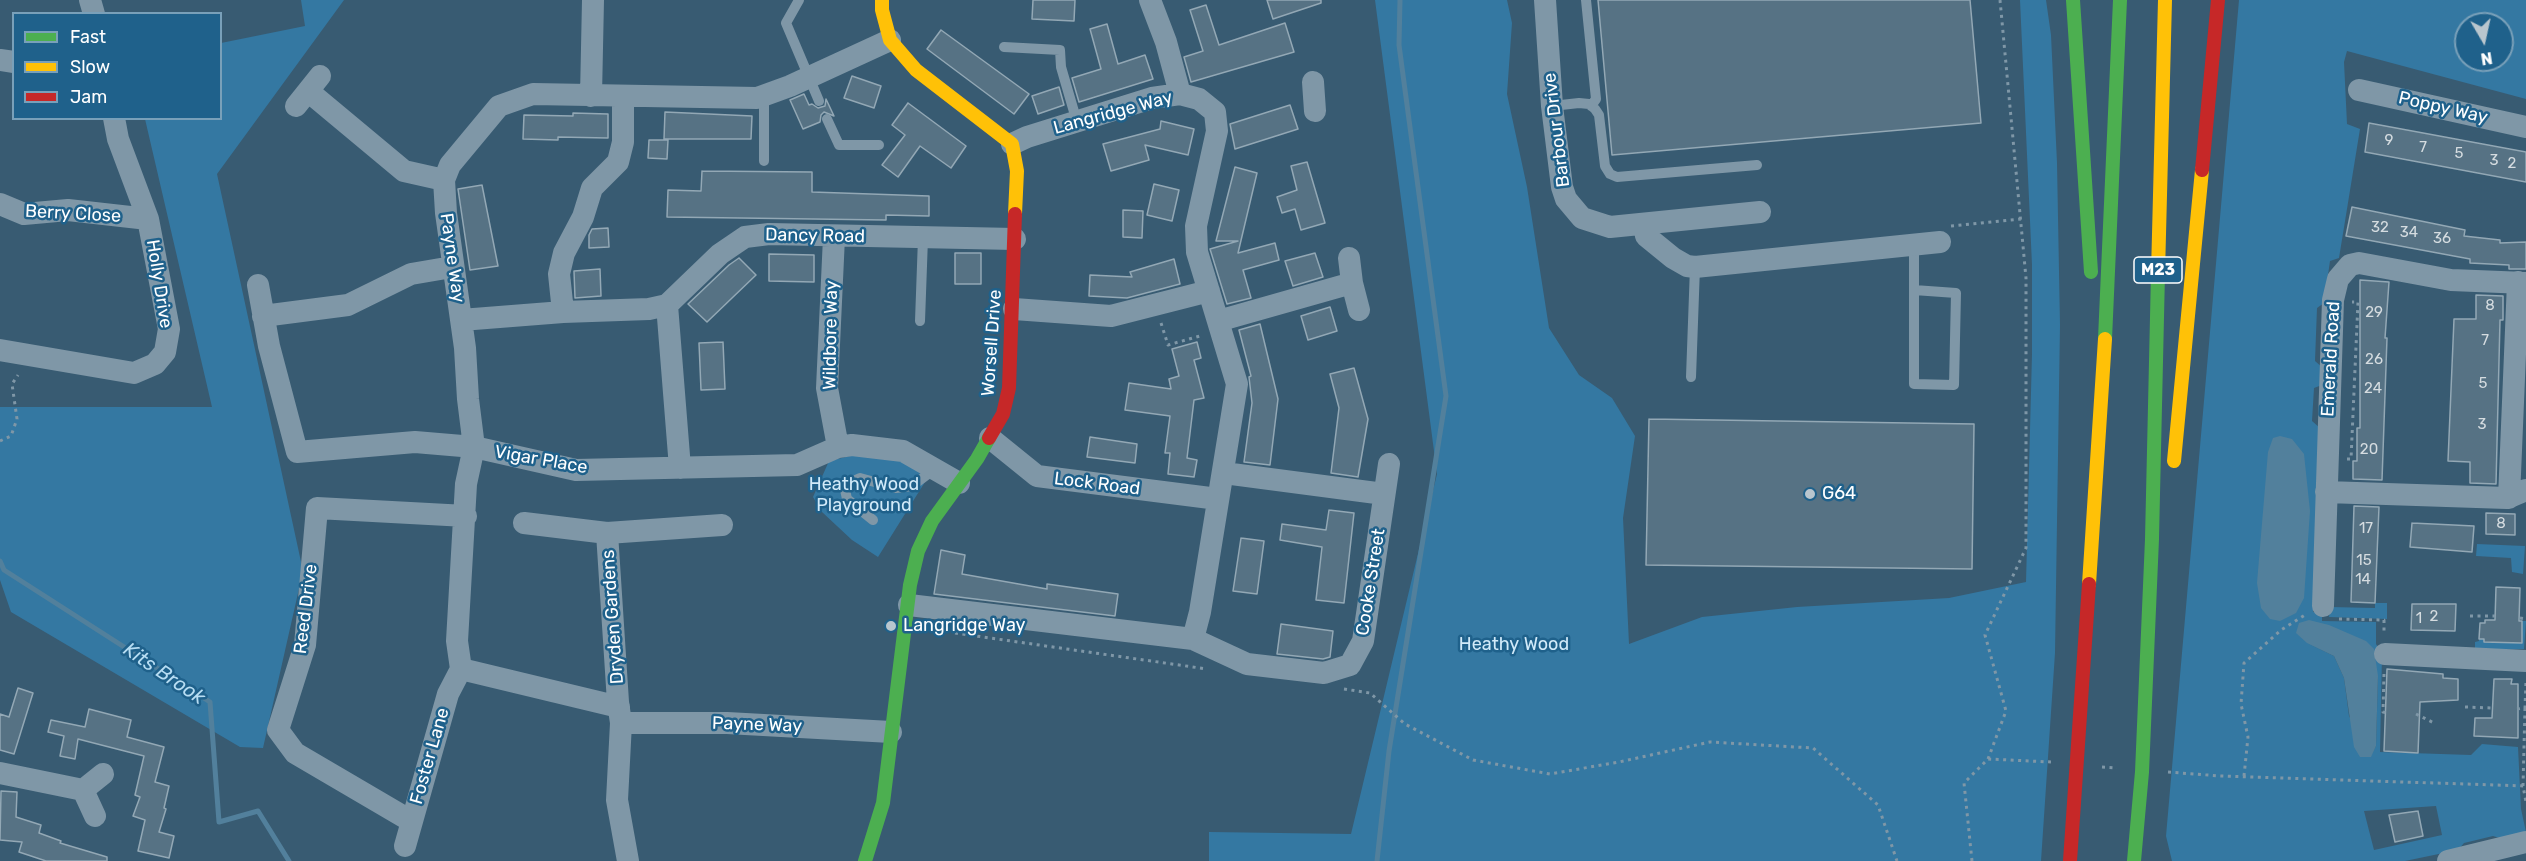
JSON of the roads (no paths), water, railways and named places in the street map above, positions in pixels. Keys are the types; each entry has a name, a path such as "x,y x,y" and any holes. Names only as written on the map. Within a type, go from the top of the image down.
{"main road":[{"path":"882,0 882,10 890,40 916,70 1012,144"},
{"name":"M23","path":"2073,0 2089,258 2104,357"},
{"name":"M23","path":"2070,861 2104,357 2120,0"},
{"name":"M23","path":"2134,861 2142,772 2152,539 2165,0"},
{"name":"M23","path":"2152,539 2175,452 2218,0"},
{"name":"Worsell Drive","path":"865,861 883,803 910,585 918,551 932,521 990,438 1003,414 1009,388 1014,309 1017,171 1012,144"}],"street":[{"path":"591,96 593,0"},
{"path":"1150,0 1166,42 1180,94"},
{"name":"Barbour Drive","path":"1545,0 1552,106 1562,187 1566,199 1582,218 1610,227 1760,212"},
{"path":"308,91 404,171 444,180 450,165 499,106 533,94 623,97 764,97 890,40"},
{"path":"1313,81 1315,111"},
{"name":"Poppy Way","path":"2359,90 2526,127"},
{"name":"Langridge Way","path":"1012,144 1152,99 1180,94 1199,99 1215,112 1217,131 1196,226 1197,252 1237,384 1224,473 1200,612 1193,639"},
{"path":"563,312 559,274 564,253 584,217 592,188 618,162 623,142 623,97"},
{"name":"Holly Drive","path":"0,350 134,373 154,364 165,352 169,329 148,219 118,139 114,120"},
{"name":"Payne Way","path":"444,180 474,447 466,484 466,516 457,641 461,669 619,711 727,723 891,732"},
{"name":"Berry Close","path":"0,204 24,214 68,210 148,219"},
{"path":"1644,224 1646,236 1673,258 1687,266 1695,267 1940,242"},
{"name":"Dancy Road","path":"667,305 720,254 745,237 769,234 1015,239"},
{"name":"Wildbore Way","path":"834,237 827,388 838,447"},
{"path":"1349,258 1359,310"},
{"name":"Emerald Road","path":"2323,606 2333,300 2337,279 2350,265 2359,263 2451,280 2522,283"},
{"path":"258,285 263,316 348,305 411,274 453,267"},
{"path":"1220,329 1352,283"},
{"path":"2326,492 2517,494 2522,283"},
{"path":"1014,309 1111,316 1209,291"},
{"path":"461,320 563,312 649,309 667,305 680,468"},
{"name":"Vigar Place","path":"263,316 297,452 415,442 474,447 576,470 797,465 838,447"},
{"name":"Lock Road","path":"990,438 1037,476 1218,499"},
{"path":"838,447 852,445 903,451 960,483"},
{"name":"Cooke Street","path":"1193,639 1247,664 1324,673 1350,665 1363,641 1389,464"},
{"path":"1224,473 1384,494"},
{"name":"Reed Drive","path":"411,821 295,753 278,730 305,645 316,508 466,516"},
{"path":"524,524 607,533 722,525"},
{"name":"Dryden Gardens","path":"607,533 619,711 617,800 628,861"},
{"path":"909,605 1193,639"},
{"path":"2385,654 2526,661"},
{"name":"Foster Lane","path":"405,846 448,694 461,669"},
{"path":"0,772 83,790"},
{"path":"83,790 103,774"},
{"path":"83,790 95,816"},
{"path":"2448,861 2526,842"}],"lane":[{"path":"799,0 786,24 819,101"},
{"path":"1586,0 1596,99 1592,106"},
{"path":"1004,47 1060,50 1061,67 1077,122"},
{"path":"764,97 764,162"},
{"path":"1552,106 1579,103 1592,106 1599,115 1605,166 1610,174 1617,177 1757,165"},
{"path":"827,119 839,145 879,145"},
{"path":"920,321 923,237"},
{"path":"1914,245 1914,290 1914,384 1954,385 1956,293 1914,290"},
{"path":"1691,376 1695,267"},
{"path":"873,520 847,499 844,485 860,478 896,488 912,486 936,468"}],"waterway":[{"path":"1377,861 1389,751 1446,396 1399,45 1400,0"},
{"name":"Kits Brook","path":"0,561 4,570 210,702 219,822 258,811 289,861"}],"place":[{"name":"G64","path":"1810,494"},
{"name":"Langridge Way","path":"891,626"}],"park label":[{"name":"Heathy Wood Playground","path":"864,495"},
{"name":"Heathy Wood","path":"1514,645"}]}
